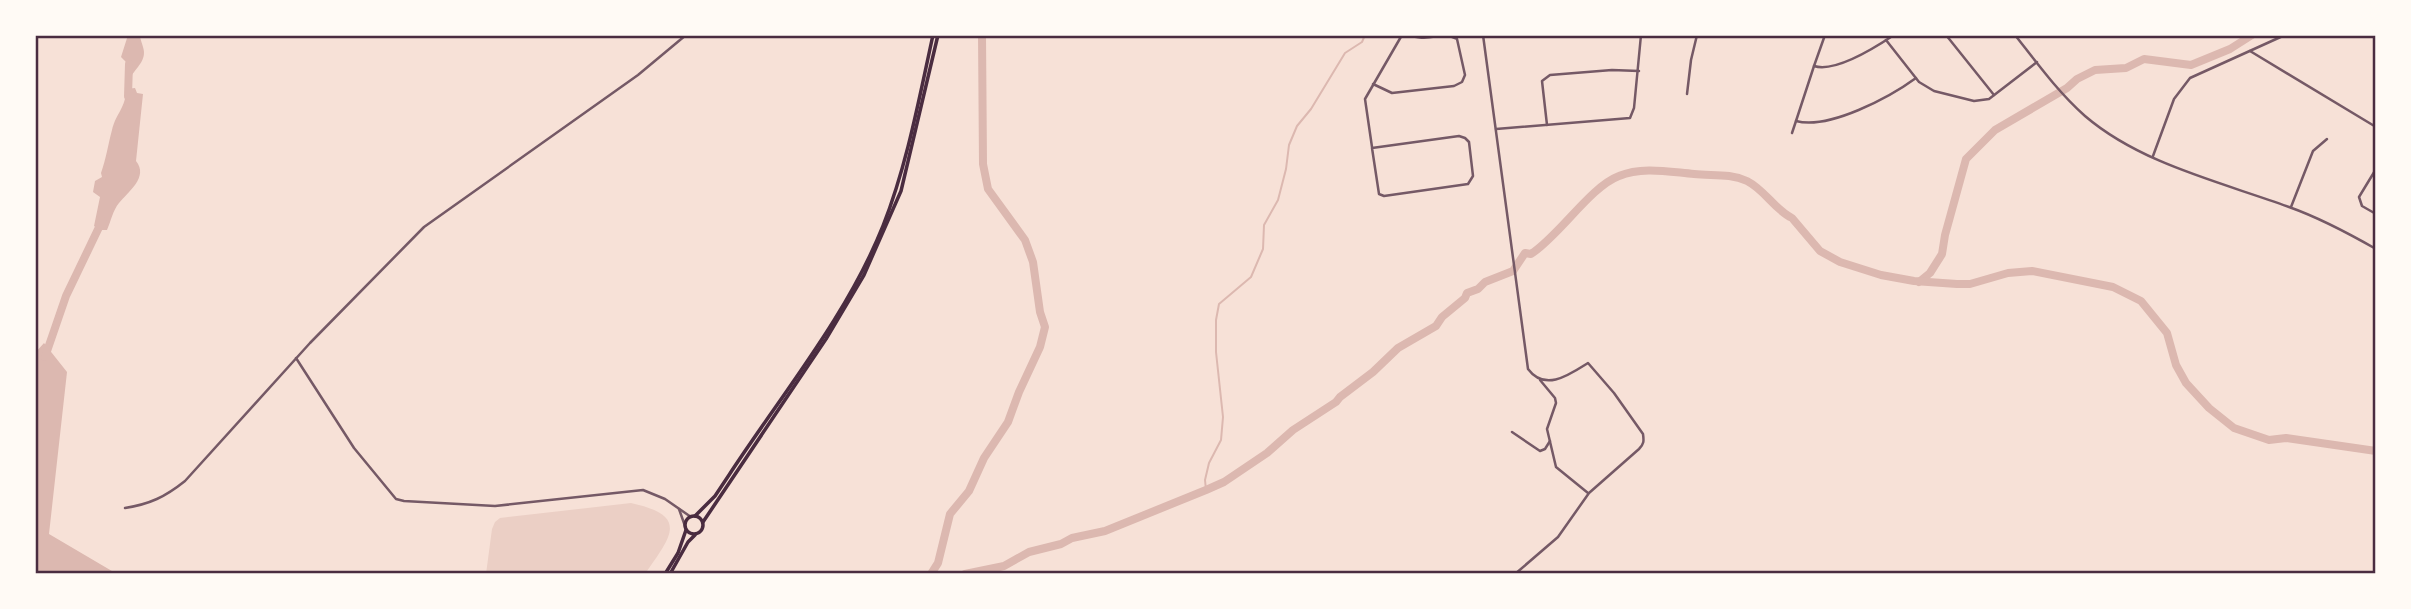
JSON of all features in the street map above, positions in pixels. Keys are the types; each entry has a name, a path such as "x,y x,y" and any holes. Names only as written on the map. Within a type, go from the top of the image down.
{"main road":[{"path":"668,574 682,544 687,519 724,483 823,337 859,276 891,202 936,35"},
{"path":"668,574 688,542 701,531 703,522 827,339 864,275 901,191 936,35"},
{"path":"693,516 703,522"},
{"path":"686,527 695,534"}],"street":[{"path":"125,508 154,502 167,496 185,481 296,358 424,227 638,75 686,35"},
{"path":"1372,148 1462,136 1469,142 1472,179 1463,186 1382,196 1378,192 1365,99 1402,35"},
{"path":"1373,84 1392,93 1454,86 1462,82 1465,75 1457,39 1451,36 1419,39 1410,35"},
{"path":"1483,35 1528,369 1548,387 1555,398 1556,404 1547,427 1558,469 1588,493"},
{"path":"1496,130 1630,118 1639,71 1641,35"},
{"path":"1687,94 1697,35"},
{"path":"1791,132 1825,35"},
{"path":"1814,66 1819,68 1837,64 1894,35"},
{"path":"1946,35 1994,95"},
{"path":"2015,35 2063,95 2107,132 2153,156 2332,224 2376,249"},
{"path":"2153,156 2174,99 2190,78 2286,35"},
{"path":"1886,40 1916,78 1930,90 1974,101 1983,101 1994,95 2037,62"},
{"path":"2249,50 2376,127"},
{"path":"1547,125 1542,81 1545,77 1612,70 1639,71"},
{"path":"1796,121 1815,123 1847,114 1901,89 1916,78"},
{"path":"2291,207 2313,151 2327,139"},
{"path":"2376,169 2359,197 2362,206 2376,214"},
{"path":"296,358 354,448 396,499 495,506 643,490 654,493 693,516"},
{"path":"1515,574 1558,537 1588,493 1643,445 1643,434 1614,393 1588,363 1557,380 1537,378"},
{"path":"1512,432 1539,451 1545,449 1550,441"},
{"path":"677,507 686,527"}],"shaded area":[{"path":"128,35 140,35 144,51 141,62 132,75 125,73 126,62 121,57"},
{"path":"135,88 137,93 143,94 136,161 139,178 117,206 107,230 100,230 94,226 100,197 93,192 95,181 102,177 112,130 126,89"},
{"path":"44,343 67,372 49,534 117,574 35,574 35,353"},
{"path":"631,503 662,514 670,529 662,549 645,574 486,574 492,529 500,518"}],"waterway":[{"path":"931,574 938,563 950,514 969,491 984,458 1008,422 1040,347 1045,327 1040,312 1033,262 1025,240 988,189 983,164 982,35"},
{"path":"1206,490 1209,463 1221,440 1223,417 1216,352 1219,304 1251,277 1263,249 1264,225 1278,200 1289,145 1297,126 1311,109 1345,53 1362,42 1365,35"},
{"path":"1919,282 1930,273 1942,254 1966,159 1995,130 2095,70 2126,68 2144,59 2191,65 2230,49 2252,35"},
{"path":"128,96 129,64"},
{"path":"965,574 1004,566 1029,552 1105,531 1224,482 1267,453 1293,430 1336,402 1398,348 1436,326 1467,293 1478,289 1485,282 1513,271 1525,253 1531,254 1542,246 1597,190 1619,176 1637,171 1656,170 1741,178 1759,189 1792,218 1820,251 1840,262 1881,275 1914,281 1970,284 2008,273 2032,271 2113,287 2141,301 2167,333 2176,365 2186,383 2209,408 2234,428 2269,440 2286,438 2376,451"},
{"path":"45,357 66,296 102,221"}]}
